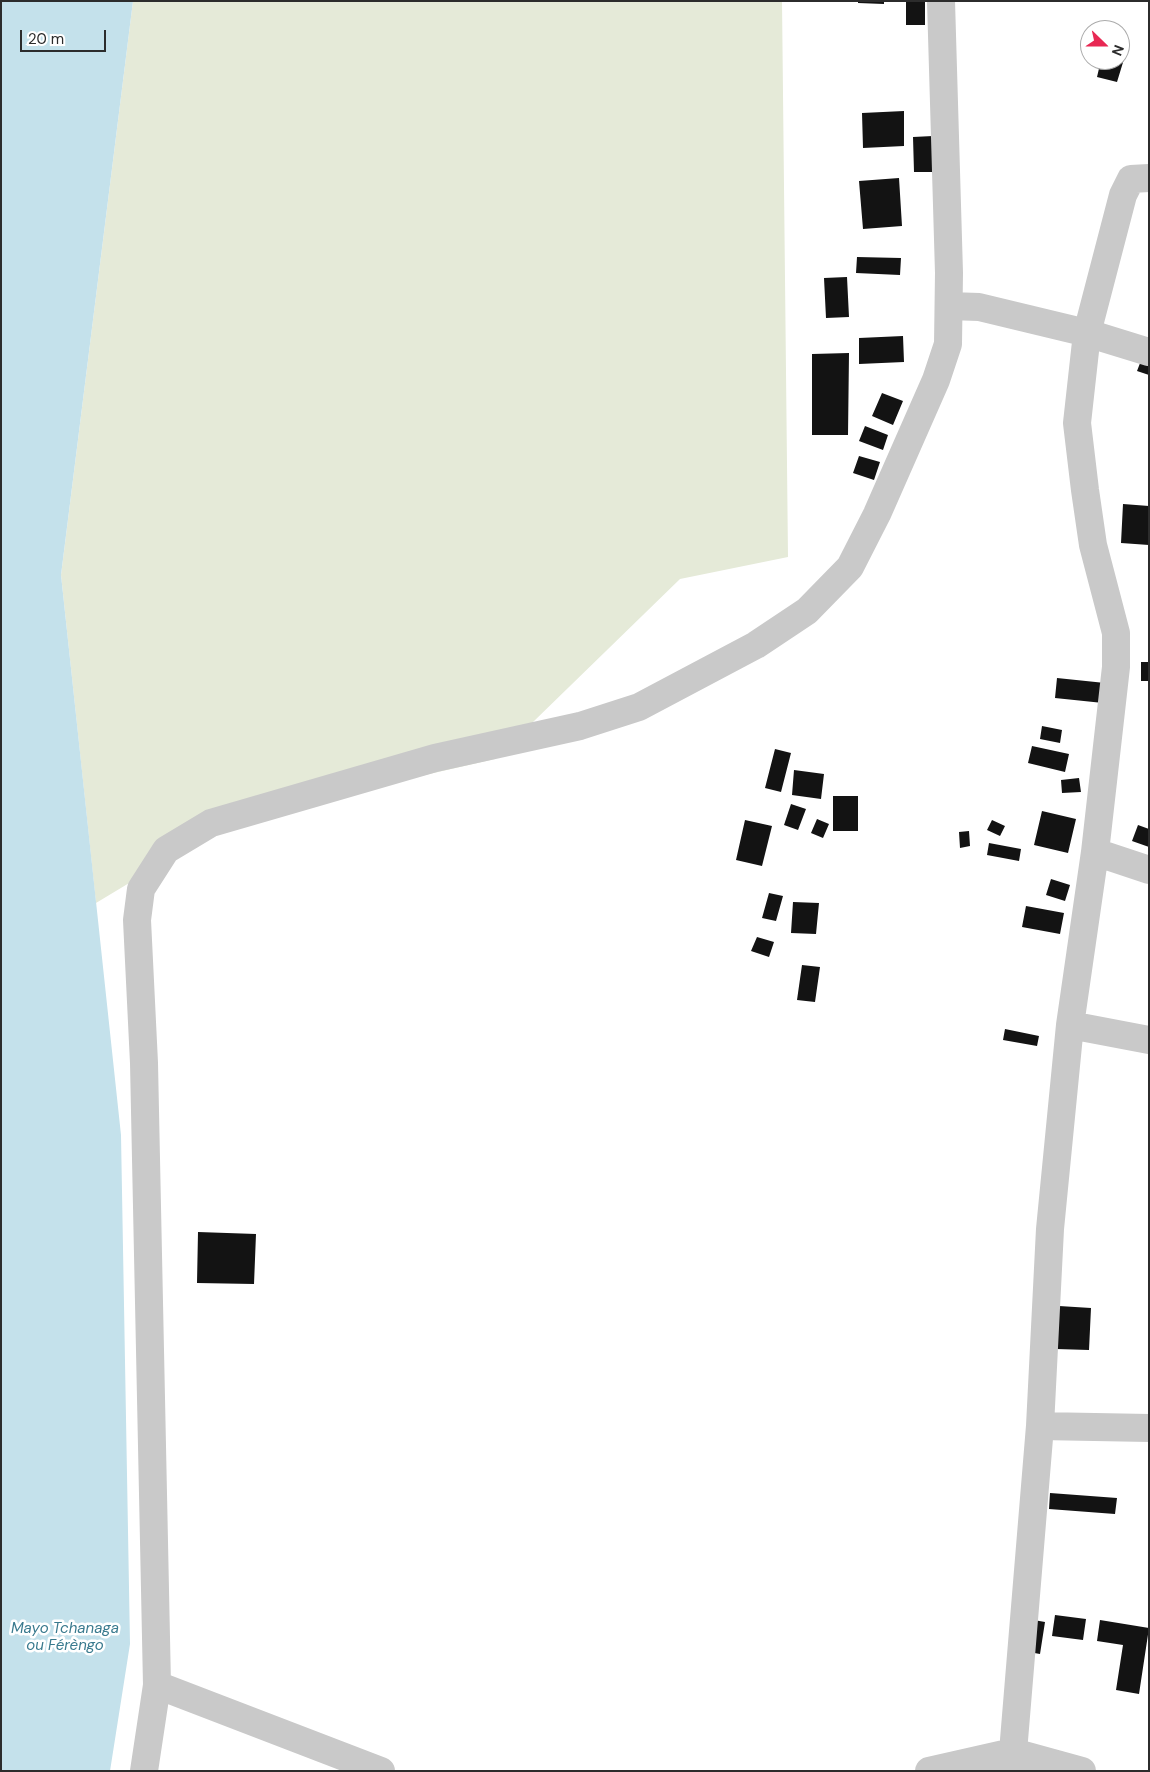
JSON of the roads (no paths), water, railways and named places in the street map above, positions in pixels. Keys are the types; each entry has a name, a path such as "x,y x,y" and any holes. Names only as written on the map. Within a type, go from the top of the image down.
{"street":[{"path":"144,1771 157,1685 144,1062 137,920 141,889 166,850 211,823 434,758 580,726 639,707 756,645 807,611 850,567 877,514 936,380 948,344 949,306 941,1"},
{"path":"1012,1761 1040,1426 1050,1229 1070,1025 1095,852 1116,667 1116,633 1093,545 1077,423 1087,333 1123,195 1131,179 1149,178"},
{"path":"949,306 979,307 1087,333 1149,352"},
{"path":"1095,852 1149,870"},
{"path":"1070,1025 1149,1040"},
{"path":"1040,1426 1149,1428"},
{"path":"157,1685 382,1771"},
{"path":"928,1771 1012,1761 1082,1771"}],"water":[{"name":"Mayo Tchanaga ou Férèngo","path":"1,1 133,1 61,575 121,1135 130,1644 110,1771 1,1771"}]}
